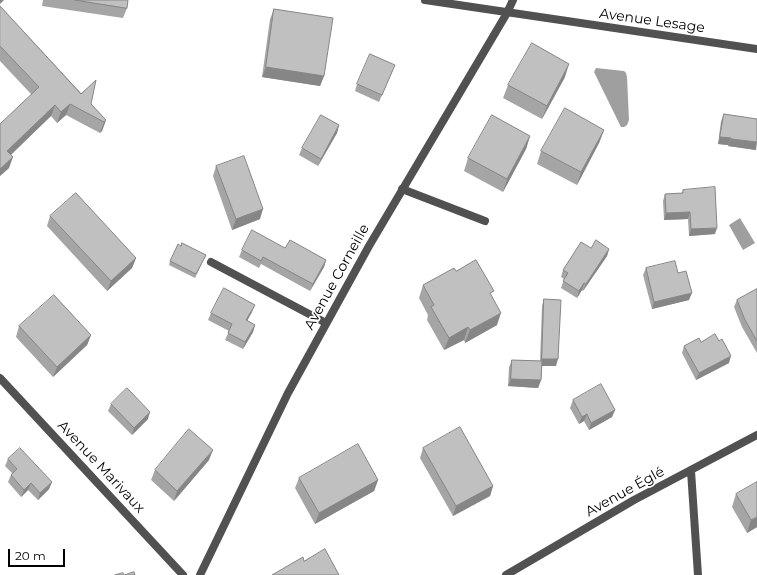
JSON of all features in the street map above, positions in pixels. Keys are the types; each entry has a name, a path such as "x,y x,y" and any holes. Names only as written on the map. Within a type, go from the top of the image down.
{"street":[{"name":"Avenue Lesage","path":"425,0 757,49"},
{"name":"Avenue Corneille","path":"200,575 288,392 369,246 507,13 513,0"},
{"path":"402,189 485,221"},
{"path":"211,262 326,323"},
{"name":"Avenue Marivaux","path":"0,378 183,575"},
{"name":"Avenue Églé","path":"506,575 634,500 691,471 757,434"},
{"path":"691,471 698,575"}],"shaded area":[{"path":"596,68 624,71 626,73 629,120 627,125 624,127 621,127 594,72"},
{"path":"740,218 755,243 743,250 729,225"}],"building":[{"path":"75,0 128,0 127,8"},
{"path":"0,6 81,94 96,80 91,104 106,120 104,122 70,104 61,112 55,105 7,151 13,157 0,169 0,124 39,87 0,46"},
{"path":"274,9 333,18 324,76 266,67"},
{"path":"532,43 569,64 547,106 508,85"},
{"path":"370,54 395,65 382,95 357,84"},
{"path":"565,108 604,130 581,172 541,151"},
{"path":"724,114 757,119 757,142 720,137"},
{"path":"321,115 339,125 321,159 302,148"},
{"path":"492,115 530,136 507,179 468,158"},
{"path":"244,156 263,209 236,219 216,166"},
{"path":"715,187 717,228 691,229 690,212 666,213 665,194 683,193 683,190"},
{"path":"76,193 136,258 111,281 50,216"},
{"path":"252,230 285,248 290,240 326,260 313,284 263,257 261,261 242,250"},
{"path":"596,240 609,249 586,284 584,283 579,291 563,281 568,273 563,270 581,242 591,248"},
{"path":"182,243 206,255 196,274 170,261 178,244 181,246"},
{"path":"476,260 494,291 490,293 501,313 470,330 468,327 449,338 431,307 434,305 423,285 454,268 456,271"},
{"path":"675,261 678,273 686,271 692,293 654,302 646,268"},
{"path":"224,288 255,305 246,320 255,325 245,342 228,333 232,324 211,313"},
{"path":"757,289 757,341 745,320 737,300"},
{"path":"54,295 91,335 57,367 19,326"},
{"path":"544,299 561,300 558,359 542,359"},
{"path":"715,334 719,341 722,339 731,356 699,373 684,346 699,338 701,342"},
{"path":"512,360 542,361 541,380 511,379"},
{"path":"601,384 615,410 591,423 587,414 582,417 573,400"},
{"path":"127,388 150,412 134,428 111,404"},
{"path":"460,427 493,486 456,506 423,448"},
{"path":"189,429 213,450 177,491 155,470"},
{"path":"358,444 378,480 319,513 299,478"},
{"path":"20,448 52,482 40,493 31,483 24,490 11,475 17,469 8,459"},
{"path":"757,482 757,517 751,520 736,494"},
{"path":"325,549 339,575 272,575 303,557 304,561"},
{"path":"134,572 135,575 125,575"}]}
